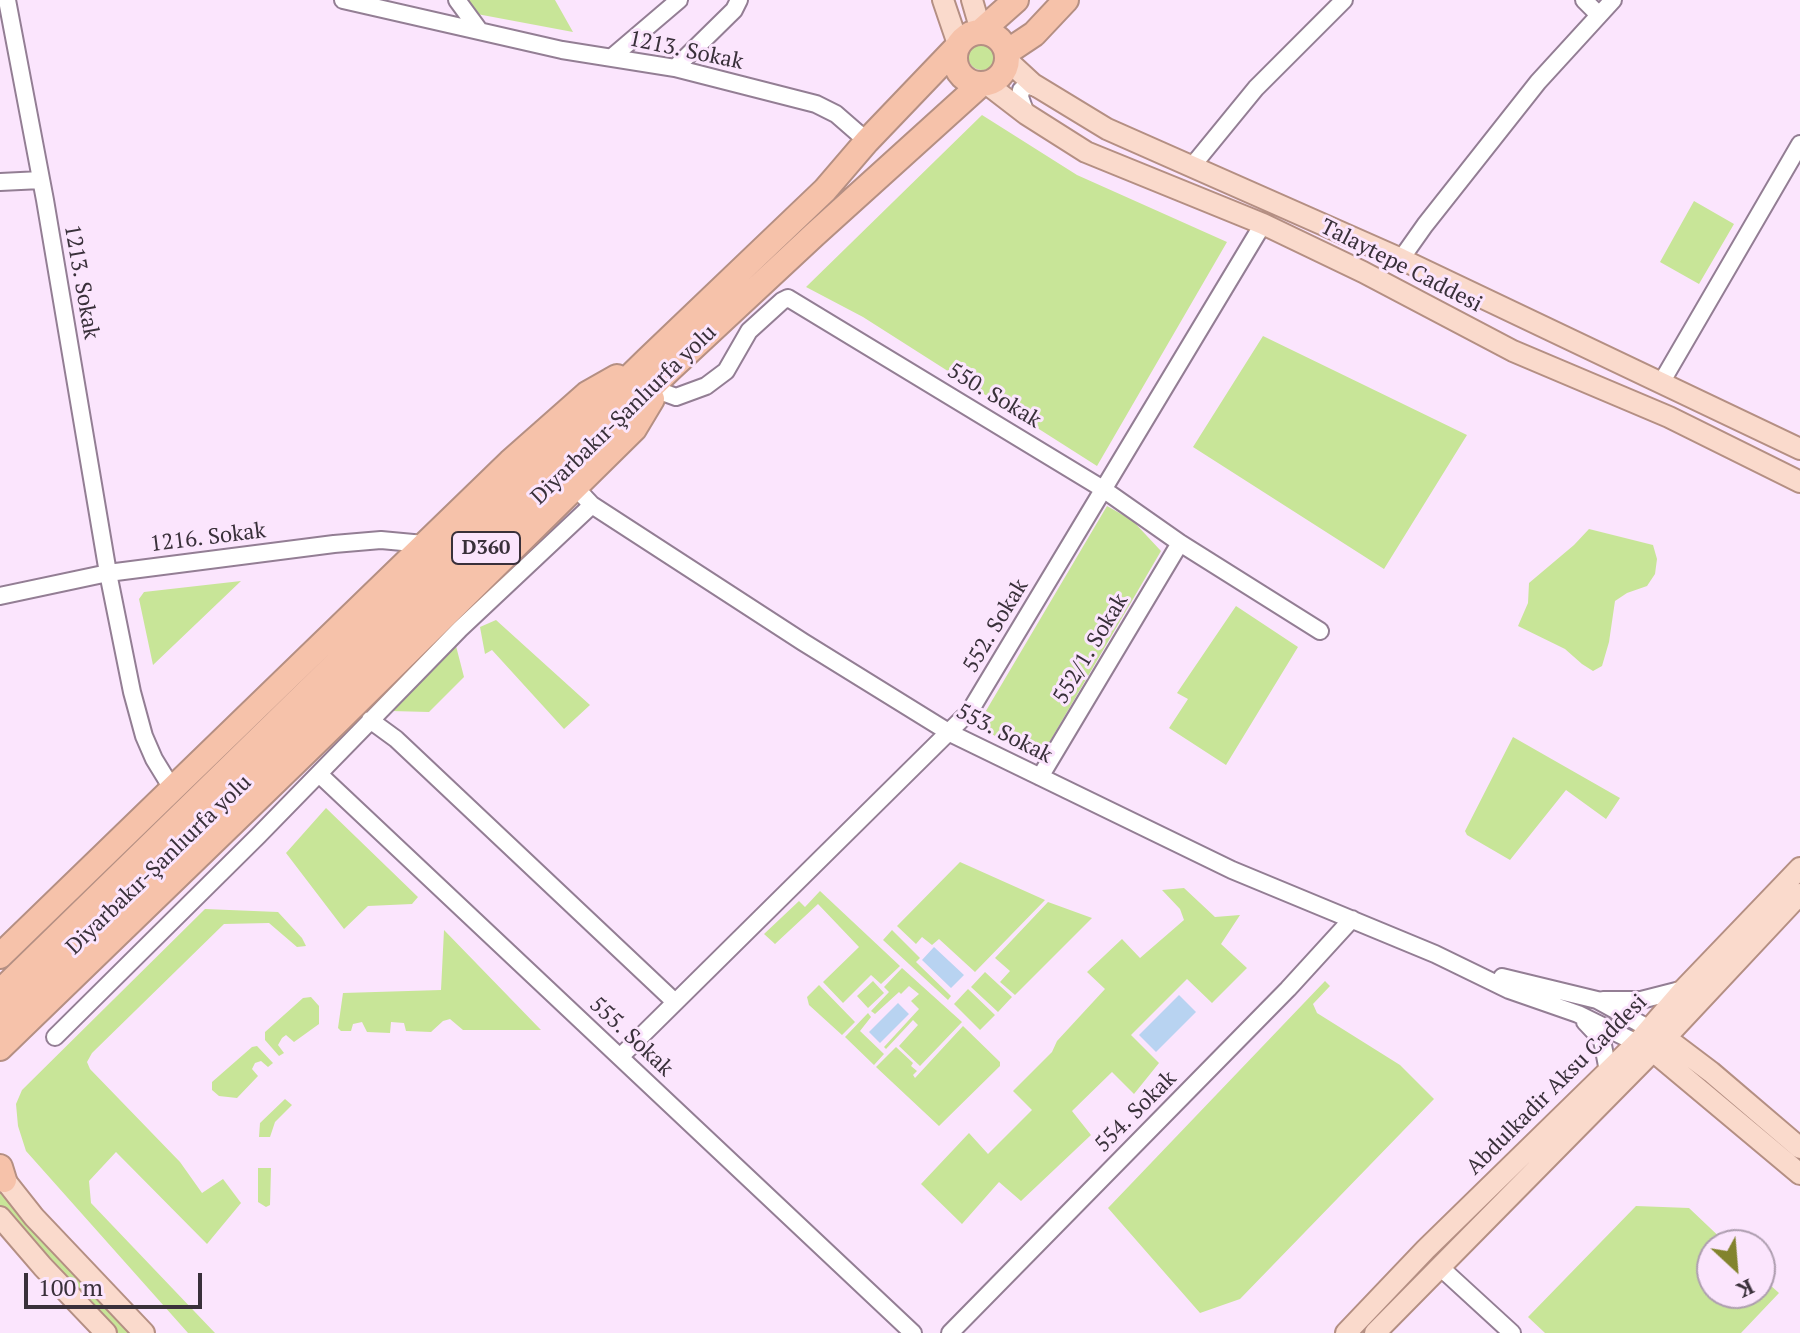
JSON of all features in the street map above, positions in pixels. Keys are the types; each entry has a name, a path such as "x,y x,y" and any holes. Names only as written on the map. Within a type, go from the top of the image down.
{"highway":[{"path":"1016,0 981,31 968,35 958,46 955,65 965,79 984,84 1001,75 1007,56 1034,34 1066,0"},
{"path":"981,31 998,38 1007,56"},
{"name":"Diyarbakır-Şanlıurfa yolu","path":"0,992 825,190 958,46"},
{"name":"Diyarbakır-Şanlıurfa yolu","path":"0,1021 814,235 984,84"},
{"path":"0,956 510,462 587,394 647,360"},
{"path":"0,1048 634,429 663,380"}],"main road":[{"path":"943,0 958,46"},
{"path":"972,0 981,31"},
{"path":"1007,56 1041,90 1107,129 1401,259 1800,449"},
{"name":"Talaytepe Caddesi","path":"984,84 1086,152 1263,224 1363,272 1513,351 1669,417 1800,482"},
{"name":"Abdulkadir Aksu Caddesi","path":"1346,1333 1426,1249 1608,1071 1651,1040 1684,989 1800,868"},
{"name":"Abdulkadir Aksu Caddesi","path":"1375,1333 1651,1040 1800,894"},
{"path":"1651,1040 1711,1072 1800,1148"},
{"path":"1651,1040 1800,1174"},
{"path":"1,1174 34,1217 144,1333"},
{"path":"0,1217 106,1333"}],"street":[{"name":"1213. Sokak","path":"7,0 108,573 132,692 144,736 173,790"},
{"name":"1213. Sokak","path":"343,0 389,6 562,50 675,68 816,104 836,114 867,141"},
{"path":"457,0 479,30"},
{"path":"612,57 679,0"},
{"path":"675,68 734,10 739,0"},
{"path":"1193,165 1256,88 1344,0"},
{"path":"1584,0 1598,14"},
{"path":"1401,259 1538,82 1613,0"},
{"path":"1026,114 1020,97 1021,90 1028,85 1041,90"},
{"path":"1661,383 1800,144"},
{"path":"0,182 41,180"},
{"name":"552. Sokak","path":"620,1057 970,711 1263,224"},
{"name":"550. Sokak","path":"663,380 676,397 706,386 726,371 749,331 788,298 1103,489 1180,543 1320,631"},
{"name":"553. Sokak","path":"575,487 592,505 950,733 1232,870 1447,960"},
{"path":"55,1037 460,629 592,505"},
{"name":"1216. Sokak","path":"0,596 108,573 334,544 381,540 424,544"},
{"name":"552/1. Sokak","path":"1040,777 1180,543"},
{"path":"370,720 396,739 675,1002"},
{"name":"555. Sokak","path":"319,774 913,1333"},
{"name":"554. Sokak","path":"950,1333 1288,989 1352,919"},
{"path":"1447,960 1518,982 1556,988 1597,1000 1635,1001 1684,989"},
{"path":"1447,960 1509,990 1651,1040"},
{"path":"1597,1000 1651,1040"},
{"path":"1578,1014 1602,1040 1608,1071"},
{"path":"1440,1267 1512,1333"}],"green space":[{"path":"466,0 555,0 573,32 477,14"},
{"path":"982,42 992,46 996,56 992,66 982,70 972,66 968,56 972,46"},
{"path":"982,115 1077,175 1227,242 1097,466 863,317 806,287"},
{"path":"1694,201 1734,224 1699,284 1660,262"},
{"path":"1263,336 1467,435 1384,569 1193,447"},
{"path":"1107,506 1132,520 1161,551 1039,760 977,726"},
{"path":"1589,529 1653,545 1657,559 1655,574 1647,586 1615,601 1602,666 1593,671 1565,649 1518,626 1528,603 1529,583"},
{"path":"241,581 153,665 139,599 144,592"},
{"path":"1236,606 1298,647 1226,765 1169,728 1188,699 1177,693"},
{"path":"496,620 590,705 564,729 492,650 485,654 480,627"},
{"path":"456,646 464,677 429,712 391,711"},
{"path":"1513,737 1620,798 1606,819 1566,790 1510,860 1467,835 1465,831"},
{"path":"326,808 418,897 412,904 368,906 344,929 286,853"},
{"path":"960,862 1045,900 975,972 939,939 932,945 922,937 916,944 897,926"},
{"path":"1184,888 1215,917 1240,915 1221,944 1247,968 1212,1003 1187,979 1131,1035 1159,1063 1134,1094 1112,1072 1072,1111 1091,1135 1021,1201 999,1182 962,1224 921,1184 969,1133 988,1154 1032,1110 1013,1091 1052,1052 1057,1041 1105,989 1087,972 1122,939 1140,958 1184,920 1180,909 1162,890"},
{"path":"820,891 900,966 881,984 871,975 843,1003 823,982 859,947 818,904 775,944 764,934 799,901 805,907"},
{"path":"1048,902 1092,918 1015,995 1000,982 1010,971 995,958"},
{"path":"205,909 278,912 306,946 297,947 269,923 224,924 92,1053 87,1062 90,1069 180,1162 202,1193 223,1179 241,1203 207,1244 116,1152 89,1181 91,1203 215,1333 188,1333 26,1151 18,1126 16,1104 22,1090"},
{"path":"444,930 541,1030 463,1030 450,1019 431,1032 406,1031 404,1023 391,1022 390,1033 367,1032 362,1022 353,1024 351,1031 338,1028 343,993 441,990"},
{"path":"892,930 920,958 916,962 951,996 948,1000 883,940"},
{"path":"902,968 962,1022 920,1066 899,1046 918,1025 913,1020 886,1049 884,1047 919,1009 911,1001 919,994 909,986 875,1014 871,1011 889,992 884,987"},
{"path":"985,972 1012,997 998,1012 971,987"},
{"path":"873,981 884,993 868,1008 857,996"},
{"path":"1325,981 1330,986 1313,1004 1317,1013 1400,1065 1434,1099 1240,1299 1200,1313 1108,1208"},
{"path":"819,985 855,1022 842,1035 809,1005 807,997"},
{"path":"968,989 995,1015 980,1030 954,1004"},
{"path":"311,997 319,1006 319,1024 294,1042 286,1035 282,1038 278,1045 284,1053 279,1056 265,1040 265,1032 303,998"},
{"path":"868,1013 871,1017 860,1031 884,1054 874,1065 845,1037"},
{"path":"963,1026 1000,1062 1000,1066 939,1126 876,1067 896,1047 913,1063 911,1066 917,1071 913,1075 915,1078"},
{"path":"257,1046 273,1063 268,1067 261,1061 255,1063 252,1069 258,1076 237,1098 219,1096 212,1090 212,1082"},
{"path":"285,1099 292,1105 275,1122 270,1137 259,1137 260,1123"},
{"path":"258,1168 271,1168 270,1205 266,1207 258,1202"},
{"path":"0,1190 28,1225 130,1333 117,1333 26,1239 0,1207"},
{"path":"1636,1206 1689,1208 1711,1229 1696,1229 1696,1309 1764,1309 1741,1333 1545,1333 1528,1317"}],"water":[{"path":"934,947 964,975 951,988 922,960"},
{"path":"1179,995 1196,1012 1156,1052 1139,1035"},
{"path":"898,1003 909,1014 880,1043 869,1032"}]}
